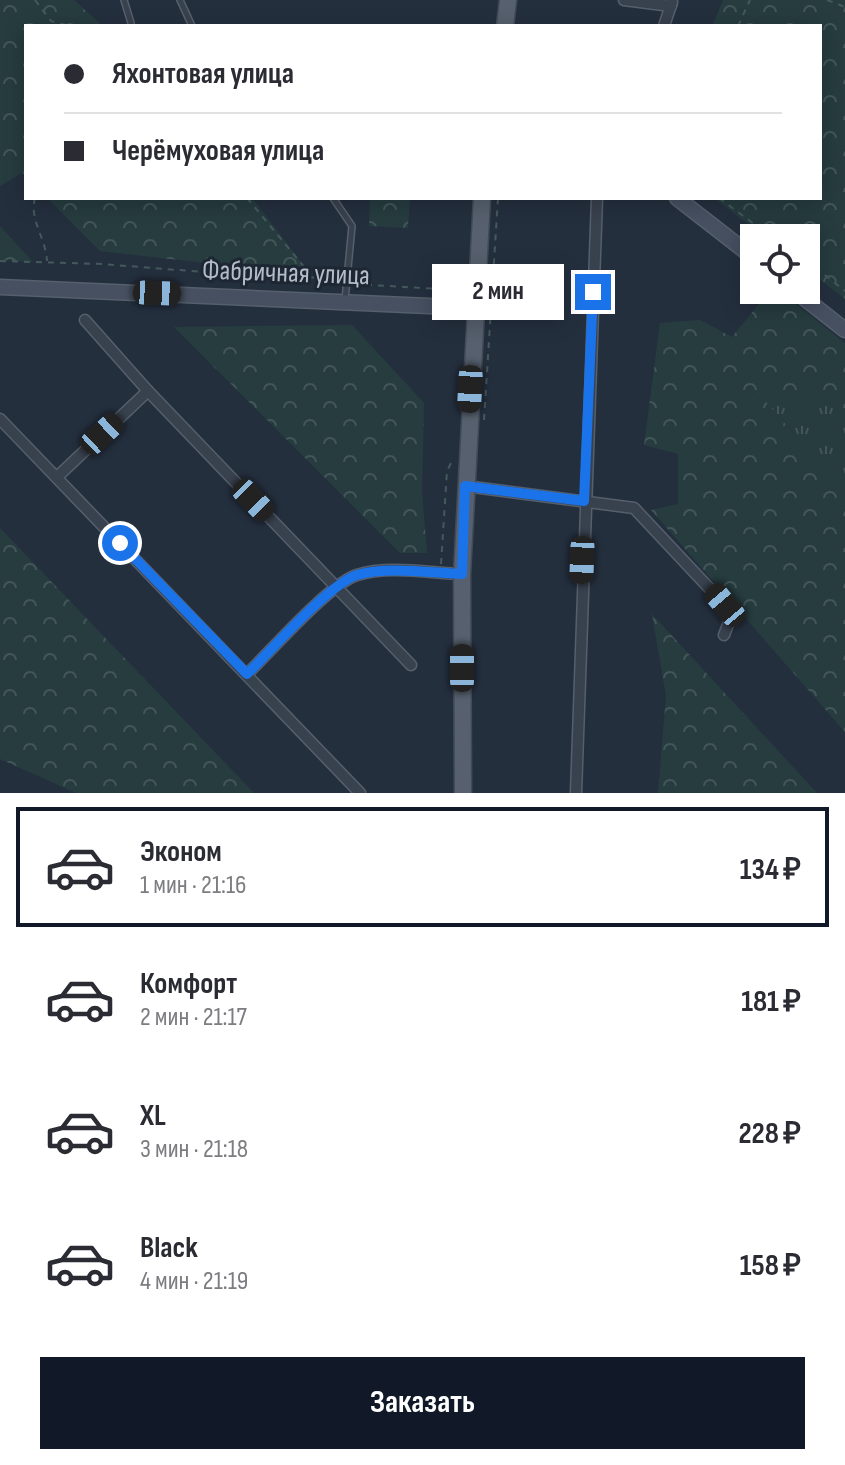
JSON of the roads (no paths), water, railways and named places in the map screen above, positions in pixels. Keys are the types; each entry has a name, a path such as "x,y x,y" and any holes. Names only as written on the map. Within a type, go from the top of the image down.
{"main road":[{"path":"505,24 508,0"},
{"path":"463,793 462,574 482,200"}],"street":[{"path":"624,0 672,3 665,24"},
{"path":"576,793 597,200"},
{"path":"680,200 740,247"},
{"name":"Фабричная улица","path":"0,287 474,308"},
{"path":"812,304 845,330"},
{"path":"85,320 148,391 411,665"},
{"path":"57,477 148,391"},
{"path":"0,419 360,793"},
{"path":"465,486 634,508 725,605 731,617 724,635"},
{"path":"247,674 336,588 356,575 374,572 462,574"}],"lane":[{"path":"124,0 131,23"},
{"path":"180,0 191,24"},
{"path":"334,200 352,226 344,301"}]}
